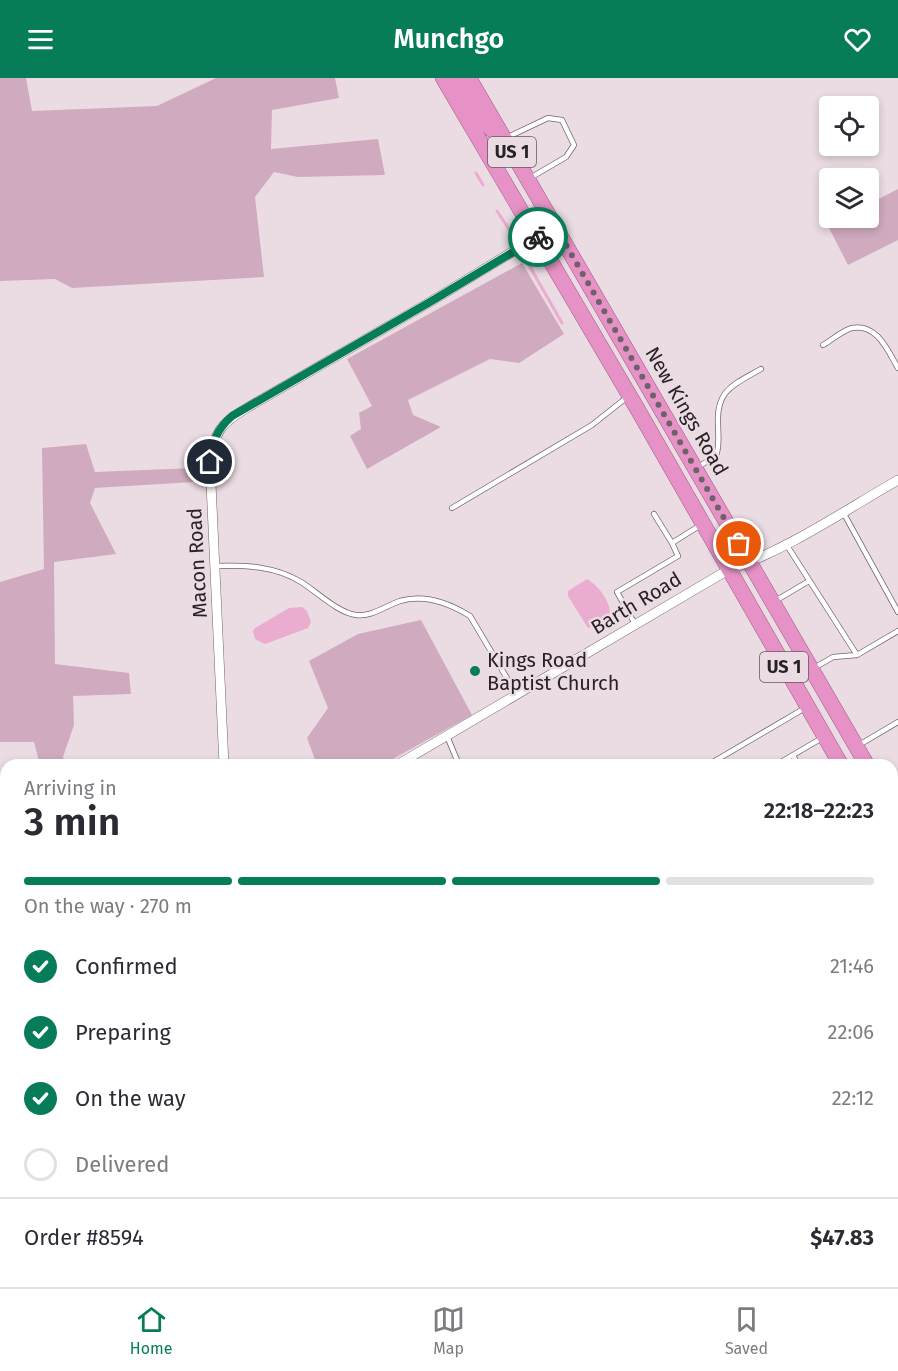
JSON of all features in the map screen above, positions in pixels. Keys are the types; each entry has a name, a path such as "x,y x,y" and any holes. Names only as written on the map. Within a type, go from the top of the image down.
{"highway":[{"name":"US 1","path":"443,78 807,706 835,759"},
{"path":"455,78 475,111 515,158"},
{"name":"New Kings Road","path":"469,78 864,759"}],"street":[{"name":"Macon Road","path":"224,759 210,462 217,432 223,424 245,409 430,302 555,226"},
{"name":"Barth Road","path":"407,759 728,570 786,544 898,480"}],"lane":[{"path":"504,138 548,118 562,120 574,145 566,158 528,179"},
{"path":"824,345 850,328 864,328 882,340 898,369"},
{"path":"695,468 716,456 719,447 718,420 721,397 727,389 761,369"},
{"path":"452,508 592,425 628,396"},
{"path":"842,512 898,612"},
{"path":"635,624 616,592 678,556 654,514"},
{"path":"672,543 702,525"},
{"path":"786,544 857,656"},
{"path":"216,566 243,565 282,573 299,580 347,613 357,615 368,614 413,599 432,600 454,607 470,616 517,695"},
{"path":"773,603 809,581"},
{"path":"812,669 833,657 857,656 898,631"},
{"path":"718,759 807,706"},
{"path":"856,746 898,722"},
{"path":"447,736 457,759"},
{"path":"786,759 824,736"},
{"path":"793,755 795,759"}],"shaded area":[{"path":"0,78 26,78 32,111 157,106 216,78 335,78 339,98 272,110 271,149 378,139 385,175 298,177 274,172 255,197 264,277 72,288 55,279 0,281"},
{"path":"898,189 898,240 848,265 829,228 879,228 879,199"},
{"path":"522,263 564,334 519,363 490,359 408,400 413,415 441,427 367,469 350,436 361,429 359,413 372,406 347,359"},
{"path":"86,444 95,472 195,468 193,482 95,488 90,503 116,554 54,562 55,664 129,673 131,694 73,696 74,725 64,759 38,759 34,742 0,742 0,582 44,569 42,448"},
{"path":"587,579 604,596 610,613 609,618 588,628 568,596 568,591"},
{"path":"302,607 307,611 311,622 308,628 265,644 255,639 253,631 255,628 289,608"},
{"path":"421,620 472,715 393,759 315,759 307,738 328,708 309,661 358,634"}],"waterway":[{"path":"476,173 483,185"},
{"path":"497,211 516,240"},
{"path":"525,258 562,323"}],"way so far":[{"path":"538,237 555,226 739,544"}],"place":[{"name":"Kings Road Baptist Church","path":"475,671"}],"route":[{"path":"210,462 217,432 232,416 538,237"}]}
